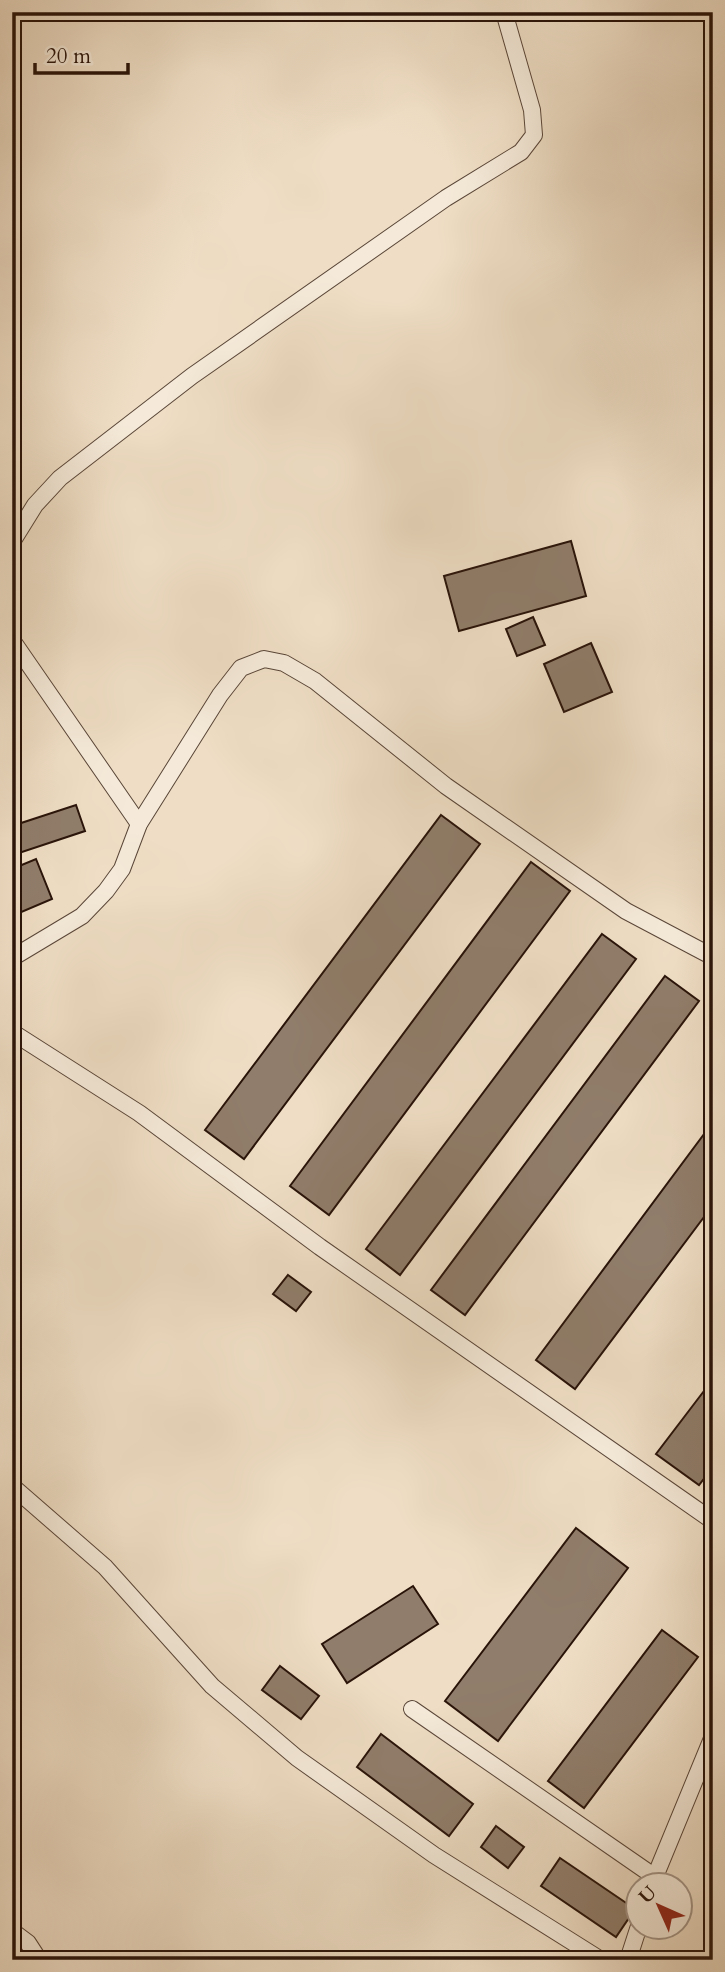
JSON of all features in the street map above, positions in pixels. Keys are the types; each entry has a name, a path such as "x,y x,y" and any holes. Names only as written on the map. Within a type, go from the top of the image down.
{"lane":[{"path":"12,542 35,505 60,478 170,393 446,198 521,152 534,135 531,110 504,12"},
{"path":"12,640 139,824"},
{"path":"12,958 82,916 106,891 122,869 139,824 220,695 242,668 264,659 284,663 315,681 446,786 626,911 713,957"},
{"path":"12,1032 139,1113 320,1247 713,1521"},
{"path":"12,1486 105,1567 212,1686 297,1758 434,1855 601,1960"},
{"path":"412,1709 638,1870"},
{"path":"658,1870 713,1736"},
{"path":"12,1931 28,1943 39,1960"},
{"path":"628,1960 635,1940"}],"building":[{"path":"571,541 586,596 459,631 444,576"},
{"path":"533,617 545,645 517,656 506,629"},
{"path":"591,643 612,692 564,712 544,664"},
{"path":"76,805 85,831 19,853 12,826"},
{"path":"441,815 480,844 244,1159 205,1130"},
{"path":"36,859 52,899 12,916 12,869"},
{"path":"531,862 570,891 329,1215 290,1186"},
{"path":"602,934 636,959 400,1275 366,1249"},
{"path":"665,976 699,1001 465,1315 431,1290"},
{"path":"713,1122 713,1205 575,1389 536,1360"},
{"path":"288,1275 311,1292 296,1311 273,1294"},
{"path":"707,1387 713,1391 713,1467 699,1485 656,1454"},
{"path":"576,1528 628,1568 498,1741 445,1701"},
{"path":"413,1586 438,1624 347,1683 322,1644"},
{"path":"662,1630 698,1657 584,1808 548,1781"},
{"path":"280,1666 319,1696 301,1719 262,1690"},
{"path":"381,1734 473,1804 449,1836 357,1767"},
{"path":"496,1826 524,1847 508,1868 481,1847"},
{"path":"560,1858 624,1902 624,1925 616,1937 541,1886"}]}
